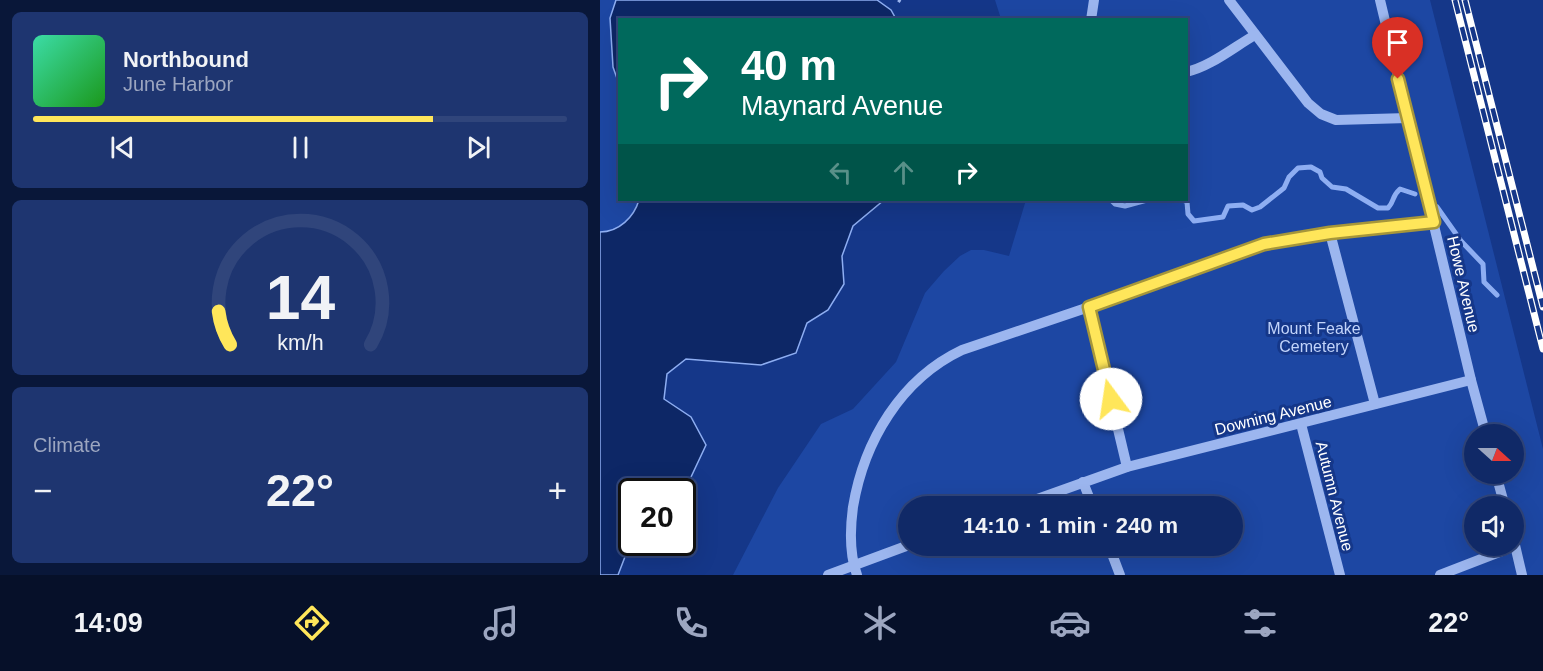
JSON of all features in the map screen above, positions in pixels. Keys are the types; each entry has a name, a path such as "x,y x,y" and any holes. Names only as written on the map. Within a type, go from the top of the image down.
{"lane":[{"path":"1091,18 1094,0"},
{"path":"1229,0 1308,103 1321,114 1329,118 1345,120 1408,118"},
{"name":"Howe Avenue","path":"1380,0 1483,424"},
{"path":"1188,72 1208,64 1254,35"},
{"path":"856,570 851,544 852,516 856,489 864,462 884,422 917,381 947,358 963,350 1249,249 1282,240 1434,222"},
{"path":"1330,233 1375,404"},
{"path":"1089,307 1127,467"},
{"name":"Downing Avenue","path":"1045,496 1127,467 1471,381"},
{"name":"Autumn Avenue","path":"1301,424 1340,575"},
{"path":"1083,482 1089,496"},
{"path":"828,575 856,570 898,551"},
{"path":"1113,556 1120,575"},
{"path":"1440,575 1485,556"},
{"path":"1517,556 1522,575"}],"path":[{"path":"898,0 901,2 904,0"}],"green space":[{"path":"600,0 616,0 610,18 613,67 618,81 618,201 639,201 625,222 613,229 600,232"},
{"name":"Mount Feake Cemetery","path":"995,0 1430,0 1543,449 1543,575 733,575 778,488 821,424 853,409 896,362 925,293 944,271 960,256 971,250 984,250 1009,256 1026,201 1188,201 1188,18 1001,18"}],"shaded area":[{"path":"616,0 877,0 891,10 895,18 618,18 618,81 613,67 610,18"},
{"path":"639,201 883,201 853,226 842,256 844,284 828,310 807,323 796,353 761,365 686,359 667,374 664,399 691,417 706,445 691,478 618,478 618,556 625,556 618,575 600,575 600,232 619,226 633,212"}],"waterway":[{"path":"1185,201 1188,214 1194,221 1223,217 1228,206 1243,205 1252,210 1260,207 1284,188 1289,177 1298,168 1311,167 1320,172 1322,178 1332,187 1346,189 1378,208 1388,208 1400,189 1415,194"},
{"path":"1112,201 1125,206 1143,201"},
{"path":"1437,207 1461,241 1483,264 1484,282 1497,295"}],"railway":[{"path":"1455,0 1543,349"},
{"path":"1465,0 1543,307"}],"route":[{"path":"1111,399 1089,307 1264,244 1330,233 1434,222 1398,79"}]}
